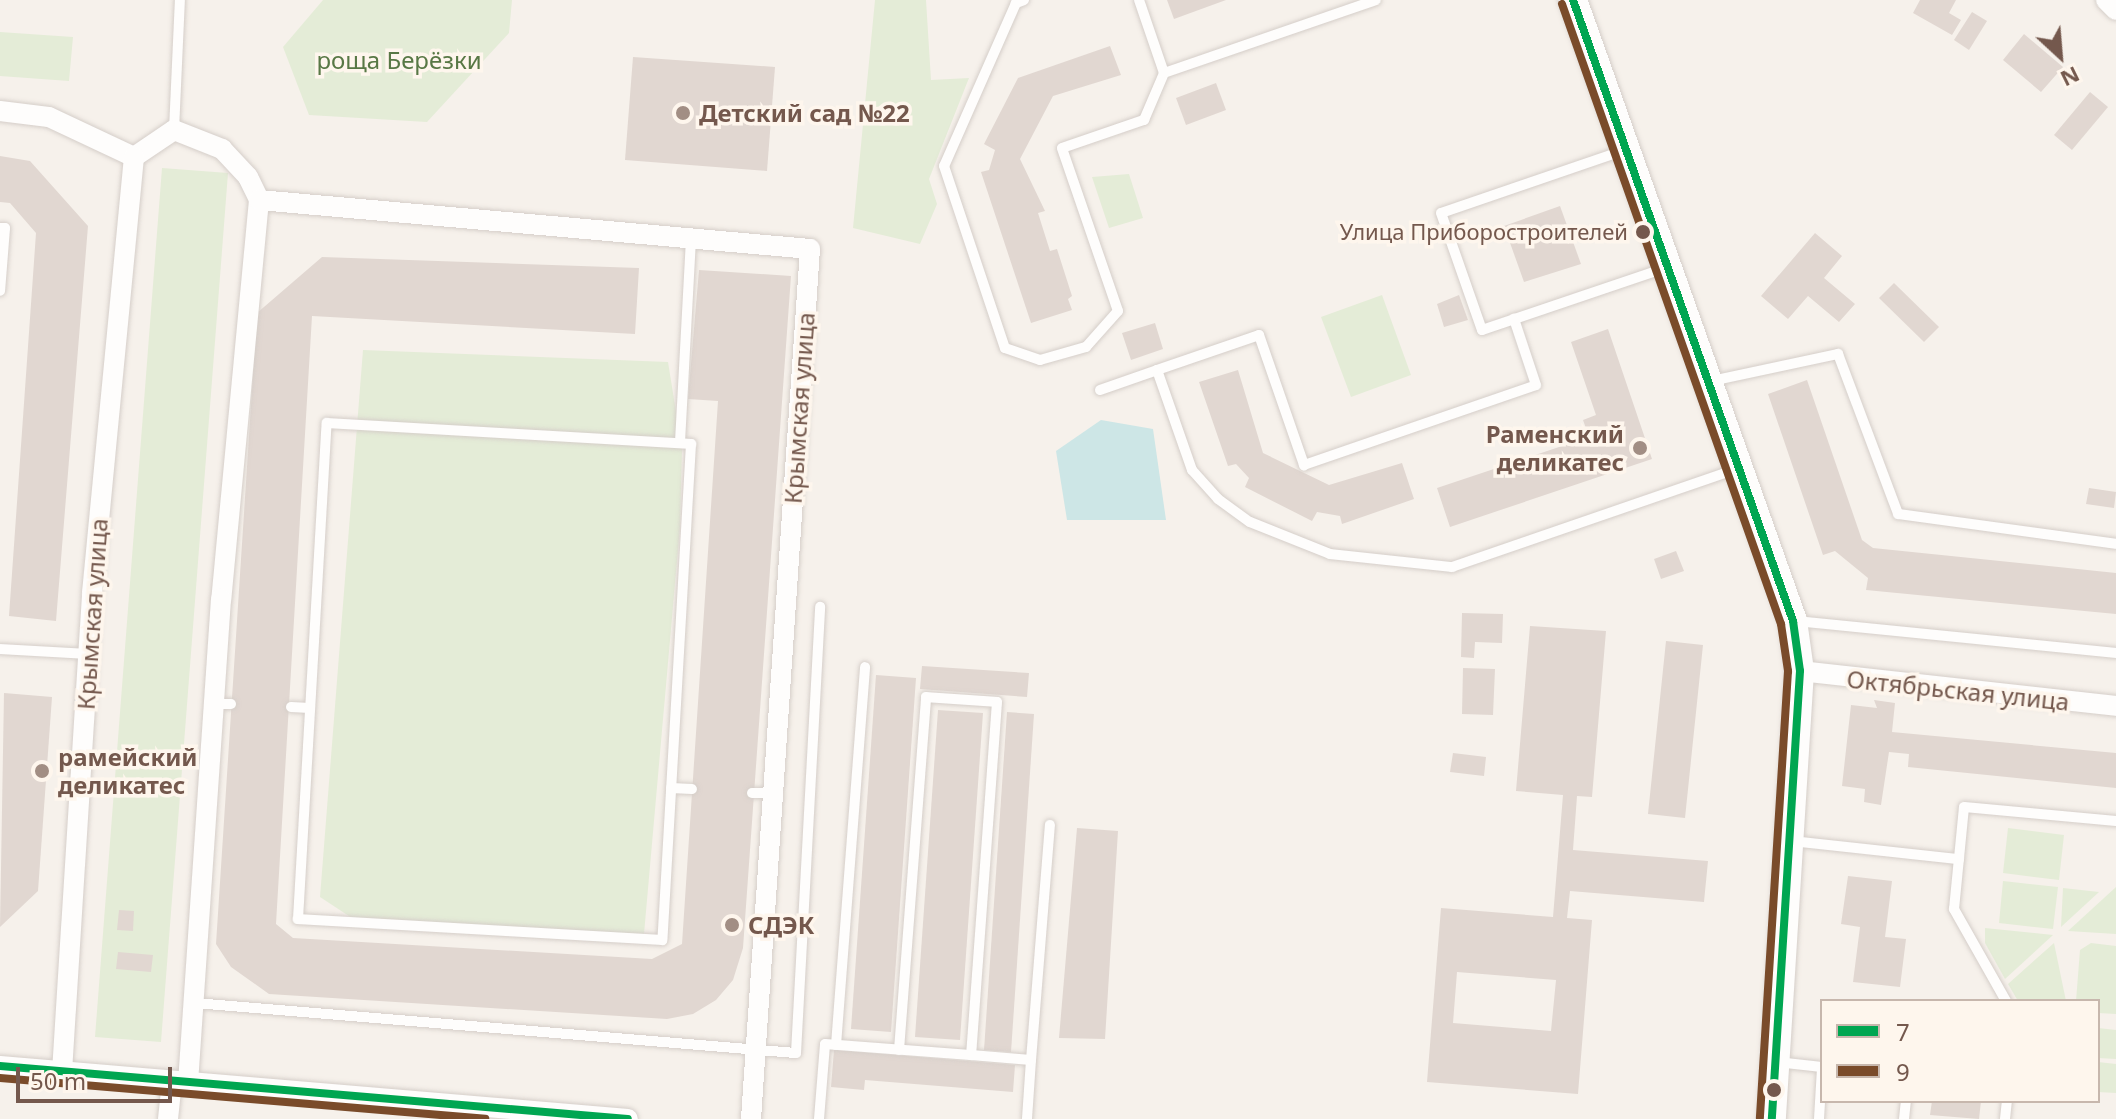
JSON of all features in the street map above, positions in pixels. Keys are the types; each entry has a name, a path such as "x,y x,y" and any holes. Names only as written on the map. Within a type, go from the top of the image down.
{"street":[{"path":"1573,0 1742,467 1793,621 1800,671 1792,841 1772,1119"},
{"path":"2106,0 2116,10"},
{"path":"0,111 49,117 134,157 174,130 222,149 248,177 259,200 224,704 195,1003 180,1083 168,1119"},
{"name":"Крымская улица","path":"62,1072 88,654 134,157"},
{"name":"Крымская улица","path":"259,200 810,249 762,793 756,1049 751,1119"},
{"name":"Октябрьская улица","path":"1800,671 2116,706"},
{"path":"0,1066 628,1119"}],"lane":[{"path":"174,130 180,0"},
{"path":"1024,0 1016,3 944,166 1005,348 1040,360 1071,354 1100,336 1118,311 1062,148 1144,120 1164,73 1139,0"},
{"path":"1164,73 1376,0"},
{"path":"1627,149 1441,213 1482,330 1670,266"},
{"path":"0,228 5,228 0,291"},
{"path":"680,442 691,239"},
{"path":"1100,390 1259,335 1304,465 1536,385 1514,319"},
{"path":"1711,381 1838,354 1898,514 2116,544"},
{"path":"1157,370 1192,470 1218,499 1250,522 1330,554 1452,567 1742,467"},
{"path":"327,423 691,444 662,940 298,919 310,708 327,423"},
{"path":"195,1003 796,1053 820,607"},
{"path":"1793,621 2116,653"},
{"path":"0,649 88,654"},
{"path":"836,1045 865,667"},
{"path":"899,1050 926,697 997,702 971,1055"},
{"path":"291,707 310,708"},
{"path":"671,788 692,789"},
{"path":"2005,999 1954,909 1964,807 2116,821"},
{"path":"1027,1119 1050,825"},
{"path":"1792,841 1959,859"},
{"path":"819,1119 825,1044 1031,1060"},
{"path":"1775,1062 1820,1068"}],"green space":[{"name":"роща Берёзки","path":"323,0 512,0 509,33 427,122 309,115 283,47"},
{"path":"875,0 926,0 931,80 969,78 929,179 937,204 920,244 853,228"},
{"path":"0,32 73,37 69,81 0,76"},
{"path":"162,168 228,173 161,1042 95,1037"},
{"path":"1129,174 1143,218 1109,228 1092,177"},
{"path":"1382,295 1411,375 1351,397 1321,317"},
{"path":"363,350 668,362 682,449 680,527 644,934 358,922 320,897"},
{"path":"2008,828 2064,835 2059,880 2003,873"},
{"path":"2003,881 2058,887 2053,929 1999,923"},
{"path":"2116,887 2116,934 2068,931"},
{"path":"2063,888 2099,892 2061,927"},
{"path":"1985,928 2053,935 2005,979 1985,943"},
{"path":"2054,943 2066,999 2017,999 2008,984"},
{"path":"2091,943 2116,946 2116,1014 2100,1013 2100,999 2076,999 2080,950"},
{"path":"2100,1028 2116,1030 2116,1059 2100,1058"},
{"path":"2100,1062 2116,1064 2116,1093 2100,1092"}],"water":[{"path":"1101,420 1153,429 1166,520 1067,520 1056,451"}],"building":[{"path":"1167,0 1226,0 1174,19"},
{"path":"1920,0 1956,0 1949,13 1961,20 1952,35 1913,13"},
{"path":"1972,12 1987,21 1969,50 1954,40"},
{"path":"2024,34 2063,67 2041,92 2003,60"},
{"path":"1110,46 1121,75 1053,96 1020,159 1045,211 1038,213 1050,251 1057,249 1072,296 1068,299 1072,310 1031,323 981,172 989,170 995,150 984,144 1018,78"},
{"path":"633,57 775,67 767,171 625,160"},
{"path":"1216,83 1226,110 1186,125 1176,98"},
{"path":"2090,92 2108,107 2072,150 2054,135"},
{"path":"0,156 30,161 88,226 56,621 9,616 36,233 10,203 0,202"},
{"path":"1560,206 1581,264 1524,282 1504,226"},
{"path":"1815,233 1842,256 1824,278 1855,304 1839,322 1808,296 1788,319 1761,296"},
{"path":"322,257 639,268 635,334 312,316 276,924 293,938 652,959 682,944 718,401 688,399 699,270 791,276 743,948 733,980 716,1000 693,1014 667,1019 269,994 231,967 216,944 257,313"},
{"path":"1894,283 1939,327 1924,342 1879,298"},
{"path":"1459,295 1468,320 1444,327 1437,304"},
{"path":"1155,323 1163,349 1131,360 1122,333"},
{"path":"1608,329 1652,459 1450,527 1437,488 1589,437 1583,420 1596,415 1571,342"},
{"path":"1238,370 1263,453 1329,485 1402,463 1414,499 1342,524 1340,516 1317,512 1312,521 1245,487 1249,478 1236,464 1228,466 1199,382"},
{"path":"1807,380 1862,540 1873,548 2116,573 2116,614 1866,590 1868,578 1835,551 1823,555 1768,394"},
{"path":"2089,488 2116,492 2114,508 2086,504"},
{"path":"1676,551 1684,571 1661,579 1654,559"},
{"path":"1462,613 1503,614 1502,643 1475,642 1474,658 1461,657"},
{"path":"1530,626 1606,631 1592,797 1577,796 1573,850 1708,861 1704,902 1570,891 1567,918 1592,920 1578,1094 1427,1082 1441,908 1553,917 1563,795 1516,791","holes":["1457,972 1556,980 1551,1031 1453,1023"]},
{"path":"1666,641 1703,645 1685,818 1648,814"},
{"path":"922,666 1029,673 1027,697 920,689"},
{"path":"1463,668 1495,669 1493,715 1462,714"},
{"path":"876,675 916,678 891,1032 851,1029"},
{"path":"4,693 52,697 38,891 0,927"},
{"path":"1874,700 1895,703 1892,732 2116,753 2116,788 1908,767 1909,754 1889,752 1881,805 1864,802 1865,789 1842,786 1851,705 1877,708"},
{"path":"938,710 983,713 960,1040 915,1037"},
{"path":"1007,712 1034,714 1011,1052 984,1050"},
{"path":"1453,753 1486,757 1484,776 1450,772"},
{"path":"1077,828 1118,831 1105,1039 1059,1038"},
{"path":"1848,876 1892,881 1885,937 1906,939 1900,987 1853,982 1860,927 1841,924"},
{"path":"119,910 134,911 133,931 117,930"},
{"path":"118,952 153,955 151,972 116,969"},
{"path":"834,1050 1015,1065 1013,1092 865,1080 864,1090 831,1087"},
{"path":"1932,1103 1981,1103 1979,1119 1930,1115"}],"transit line":[{"name":"7","path":"1573,0 1793,621 1800,671 1772,1119"},
{"name":"9","path":"1562,4 1781,624 1788,671 1760,1118"},
{"name":"7","path":"0,1066 628,1119"},
{"name":"9","path":"0,1078 485,1119"}],"place":[{"name":"Детский сад №22","path":"683,113"},
{"name":"Улица Приборостроителей","path":"1643,232"},
{"name":"Раменский деликатес","path":"1640,448"},
{"name":"рамейский деликатес","path":"42,771"},
{"name":"СДЭК","path":"732,925"}]}
